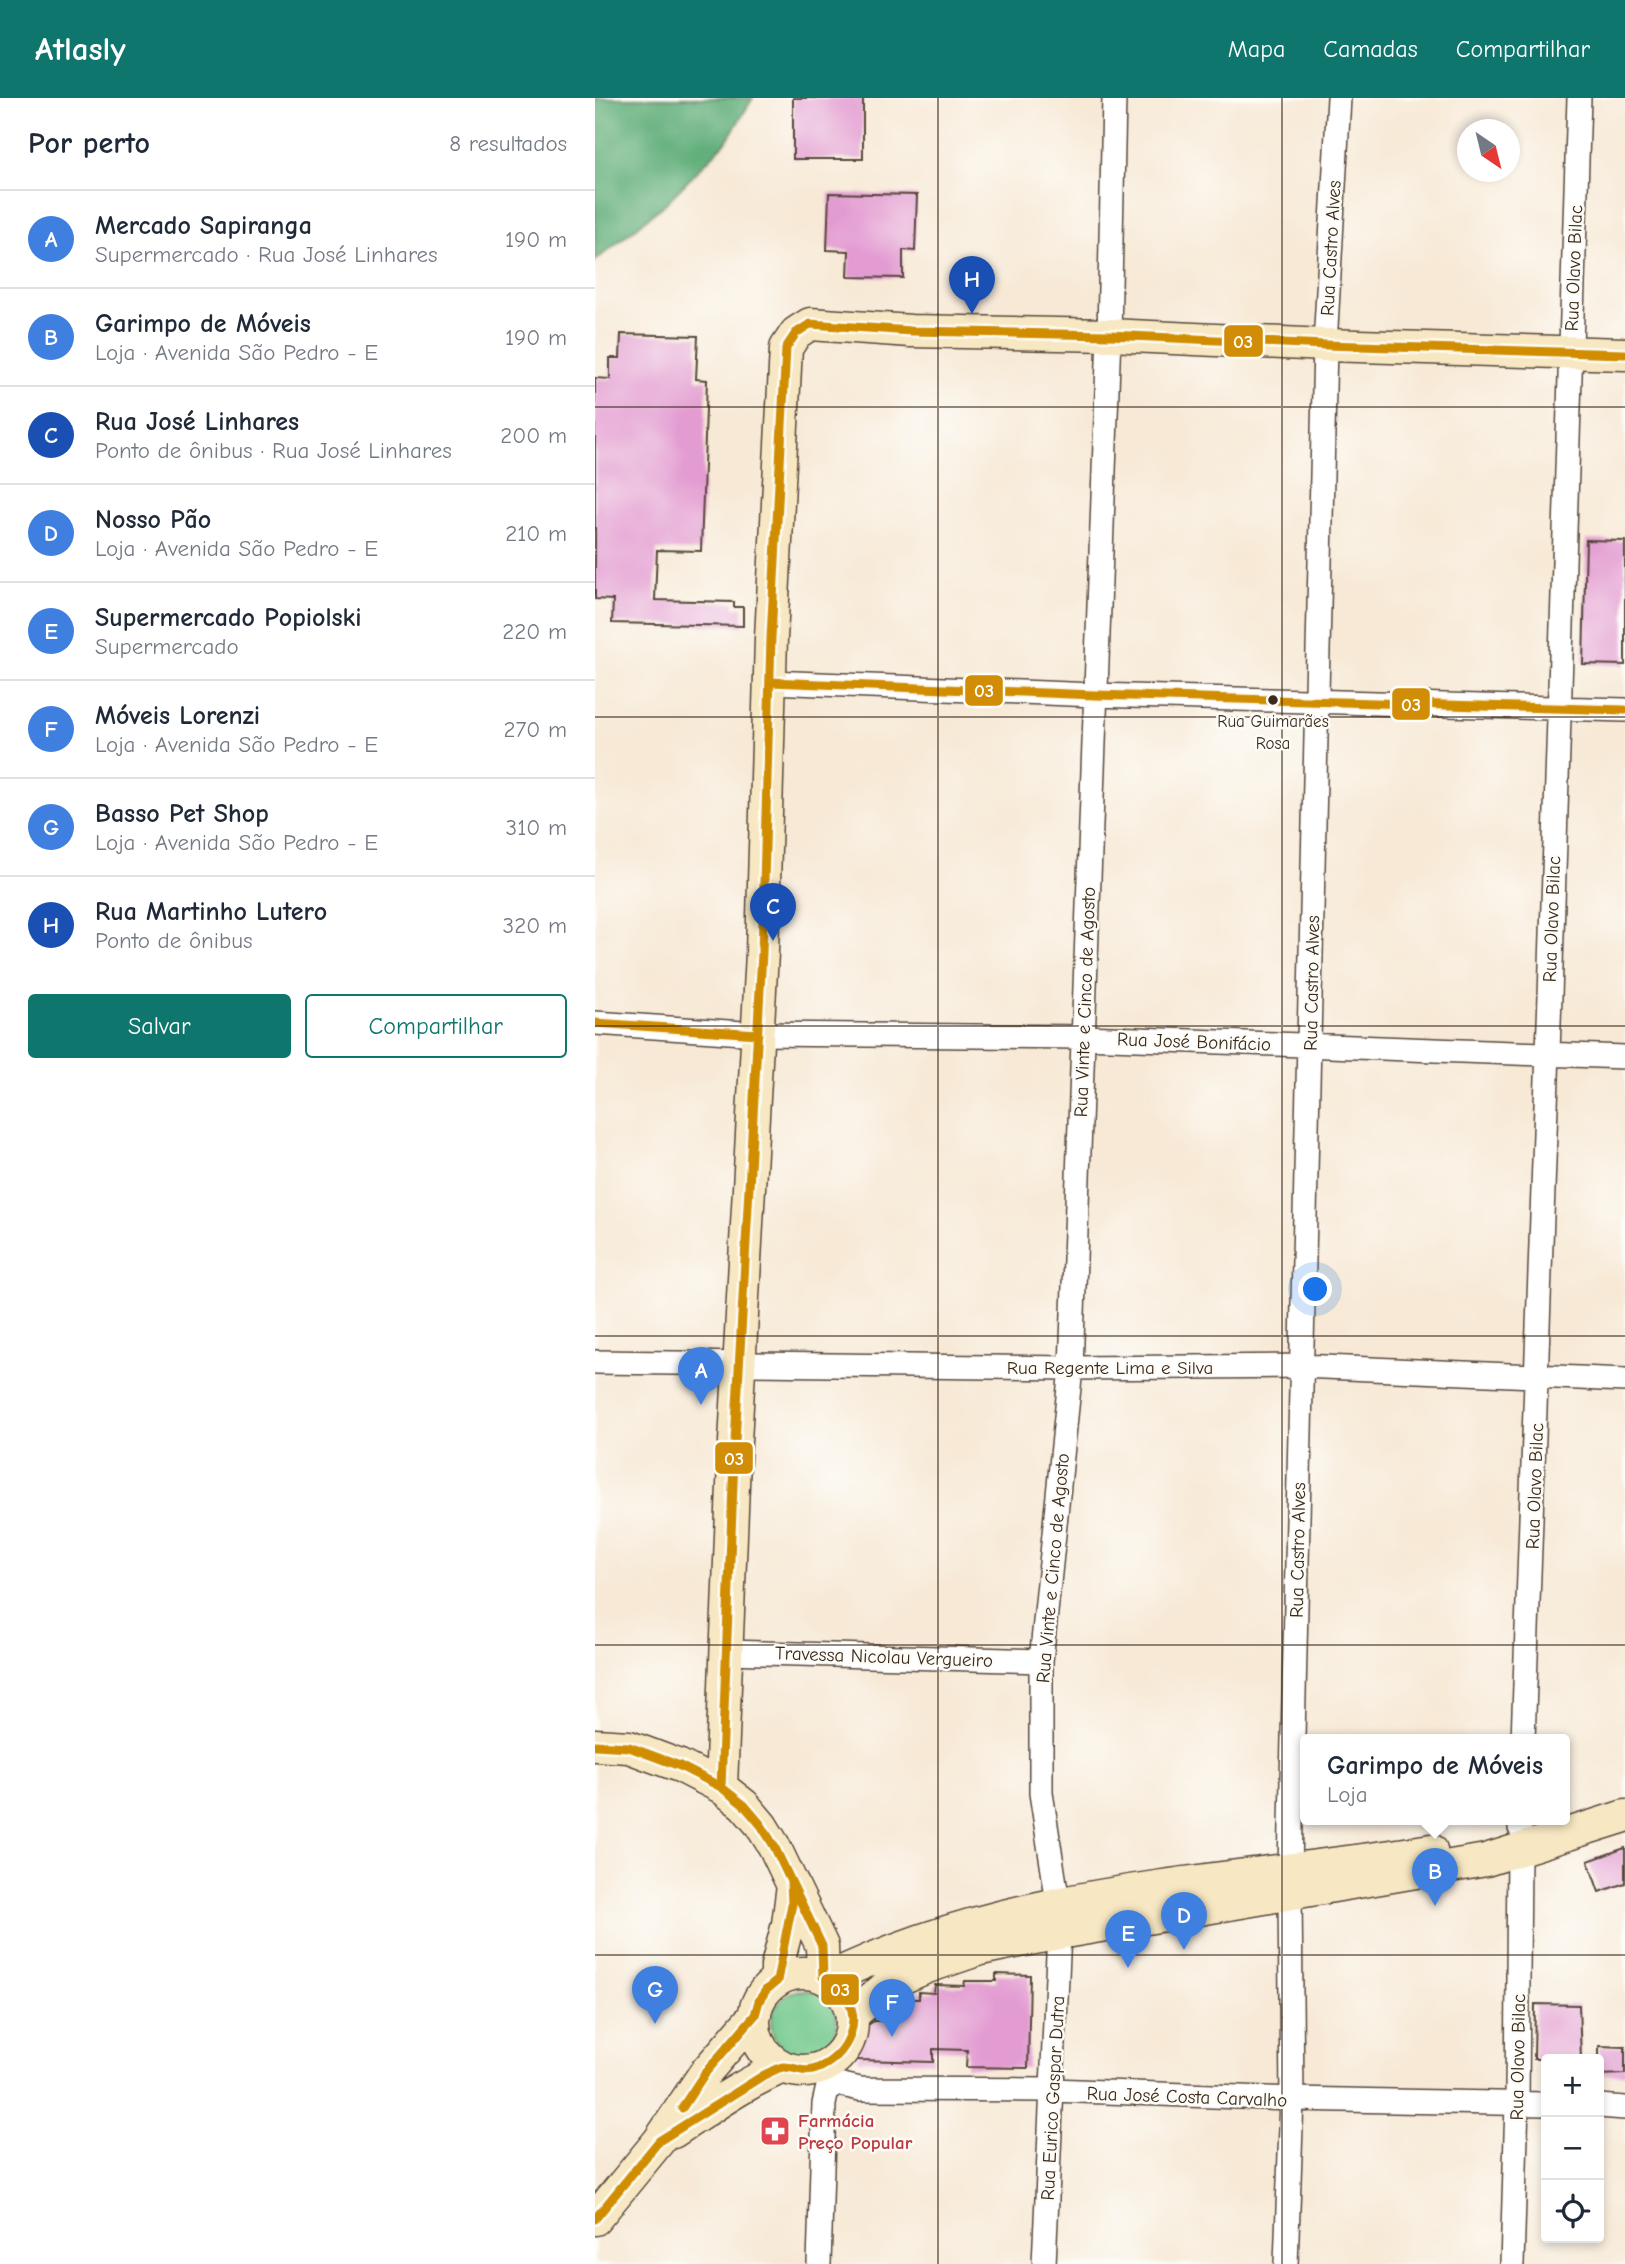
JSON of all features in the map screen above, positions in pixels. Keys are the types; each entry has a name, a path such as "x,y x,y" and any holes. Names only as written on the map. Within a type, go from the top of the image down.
{"street":[{"name":"Rua Vinte e Cinco de Agosto","path":"1059,1918 1041,1793 1041,1661 1071,1368 1109,335 1114,98"},
{"name":"Rua Castro Alves","path":"1286,2264 1292,2099 1290,1881 1325,345 1339,98"},
{"name":"Rua Olavo Bilac","path":"1523,1734 1538,1377 1546,1054 1579,98"},
{"path":"721,1787 751,1120 758,1034 770,682 786,348 796,333 810,324 911,331 1109,335 1625,354"},
{"path":"770,682 1095,695 1625,710"},
{"name":"Rua José Bonifácio","path":"595,1023 758,1034 1083,1037 1625,1057"},
{"name":"Rua Regente Lima e Silva","path":"595,1362 1071,1368 1301,1366 1625,1380"},
{"name":"Travessa Nicolau Vergueiro","path":"726,1652 1041,1661"},
{"path":"595,1745 629,1747 680,1766 721,1787 744,1805 761,1825 793,1884 822,1946 825,1978"},
{"path":"1570,1811 1625,1793"},
{"path":"1570,1824 1625,1816"},
{"path":"825,1978 953,1928 1059,1918 1290,1881 1429,1850 1561,1825"},
{"name":"Rua Olavo Bilac","path":"1512,2264 1526,1830"},
{"path":"777,1981 777,1966 788,1924 793,1884"},
{"path":"852,2015 892,1982 927,1966 980,1949 1059,1918"},
{"name":"Rua Eurico Gaspar Dutra","path":"1044,2264 1059,1918"},
{"path":"819,2264 823,2076 827,2065 839,2056 847,2044 852,2030 852,2015 848,2001 840,1989 825,1978 807,1973 791,1975 777,1981 759,2001 755,2015 755,2031 760,2046 770,2059 783,2067 823,2076"},
{"path":"595,2219 659,2141 705,2073 755,2015"},
{"path":"659,2141 727,2096 783,2067"},
{"name":"Rua José Costa Carvalho","path":"823,2076 860,2089 1052,2090 1292,2099 1541,2104"},
{"path":"1604,2106 1625,2108"}],"green space":[{"path":"595,98 753,98 726,142 666,203 595,261"},
{"path":"804,1990 827,2000 837,2023 827,2046 804,2056 781,2046 771,2023 781,2000"}],"building":[{"path":"793,98 863,98 863,159 793,159"},
{"path":"829,193 917,195 915,251 903,250 903,278 848,277 849,251 827,250"},
{"path":"621,334 698,336 696,379 707,380 701,551 657,550 655,600 734,602 734,607 743,607 743,626 612,623 613,600 595,599 595,378 610,379 610,358 620,358"},
{"path":"1586,540 1625,541 1625,665 1583,664"},
{"path":"1625,1848 1625,1883 1599,1892 1588,1861"},
{"path":"996,1974 1030,1975 1028,2068 966,2067 967,2050 933,2049 933,2062 858,2060 859,2031 874,2021 883,2021 883,2013 894,2012 894,2005 908,2006 908,1999 919,1999 919,1992 934,1993 935,1985 964,1986 965,1981 996,1981"},
{"path":"1535,2004 1579,2005 1581,2054 1541,2054 1541,2059 1534,2059"},
{"path":"1599,2046 1625,2047 1625,2074 1604,2075 1604,2054 1599,2054"}],"transit line":[{"name":"03","path":"721,1787 734,1460 762,953 771,638 786,348 796,333 810,324 911,331 1109,335 1625,354"},
{"name":"03","path":"770,682 1095,695 1625,710"},
{"name":"03","path":"595,1023 758,1034"},
{"name":"03","path":"595,1745 629,1747 680,1766 721,1787 744,1805 774,1846 822,1946 823,1977 841,1990 852,2012 853,2024 845,2046 827,2063 804,2071 784,2067 764,2075 659,2141 595,2219"},
{"name":"03","path":"682,2108 705,2073 755,2015 766,1990 777,1981 792,1904 791,1881"}],"place":[{"name":"Rua Martinho Lutero","path":"972,314"},
{"name":"Rua Guimarães Rosa","path":"1273,700"},
{"name":"Rua José Linhares","path":"773,941"},
{"name":"Mercado Sapiranga","path":"701,1405"},
{"name":"Garimpo de Móveis","path":"1435,1906"},
{"name":"Nosso Pão","path":"1184,1950"},
{"name":"Supermercado Popiolski","path":"1128,1968"},
{"name":"Basso Pet Shop","path":"655,2024"},
{"name":"Móveis Lorenzi","path":"892,2037"},
{"name":"Farmácia Preço Popular","path":"775,2131"}]}
